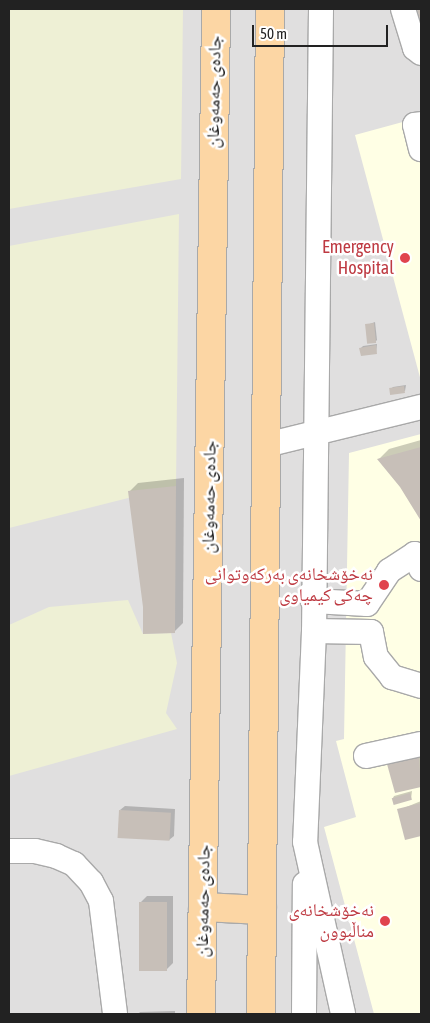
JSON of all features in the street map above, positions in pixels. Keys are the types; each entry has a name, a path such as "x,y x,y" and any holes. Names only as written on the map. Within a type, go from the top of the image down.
{"main road":[{"name":"جادەی حەمەوغان","path":"201,1014 216,9"},
{"path":"261,1014 270,9"},
{"path":"203,907 262,910"}],"street":[{"path":"304,1014 305,842 314,631 321,9"},
{"path":"403,9 415,48 421,53"},
{"path":"421,124 415,125 421,149"},
{"path":"266,445 421,407"},
{"path":"313,601 366,604 389,572 415,554 421,569"},
{"path":"314,631 370,632 376,657 392,677 419,679"},
{"path":"366,756 421,744"},
{"path":"305,842 343,1014"},
{"path":"9,851 35,851 56,856 74,864 91,882 101,901 115,1014"}],"shaded area":[{"path":"9,9 421,9 421,1014 9,1014"},
{"path":"9,9 183,9 181,179 9,209"},
{"name":"Emergency Hospital","path":"421,117 421,381 355,135"},
{"path":"179,214 176,486 9,528 9,246"},
{"path":"421,434 421,1014 374,1014 324,827 356,817 336,741 344,739 349,453"},
{"path":"128,600 143,634 171,633 177,663 166,713 177,729 9,776 9,625 49,607"}],"building":[{"path":"417,9 421,9 421,23"},
{"path":"374,323 376,343 367,344 365,324"},
{"path":"376,345 377,354 361,356 359,348"},
{"path":"404,386 405,393 390,395 389,388"},
{"path":"421,447 421,521 400,487 377,459"},
{"path":"176,486 175,633 143,634 143,607 128,491"},
{"path":"419,756 421,787 395,793 387,764"},
{"path":"410,793 412,800 394,805 392,798"},
{"path":"421,803 421,836 405,840 397,809"},
{"path":"119,810 171,813 169,841 118,838"},
{"path":"139,902 167,902 167,971 139,971"}],"place":[{"name":"Emergency Hospital","path":"405,258"},
{"name":"نەخۆشخانەی بەرکەوتوانی چەکی کیمیاوی","path":"384,585"},
{"name":"نەخۆشخانەی مناڵبوون","path":"385,921"}]}
